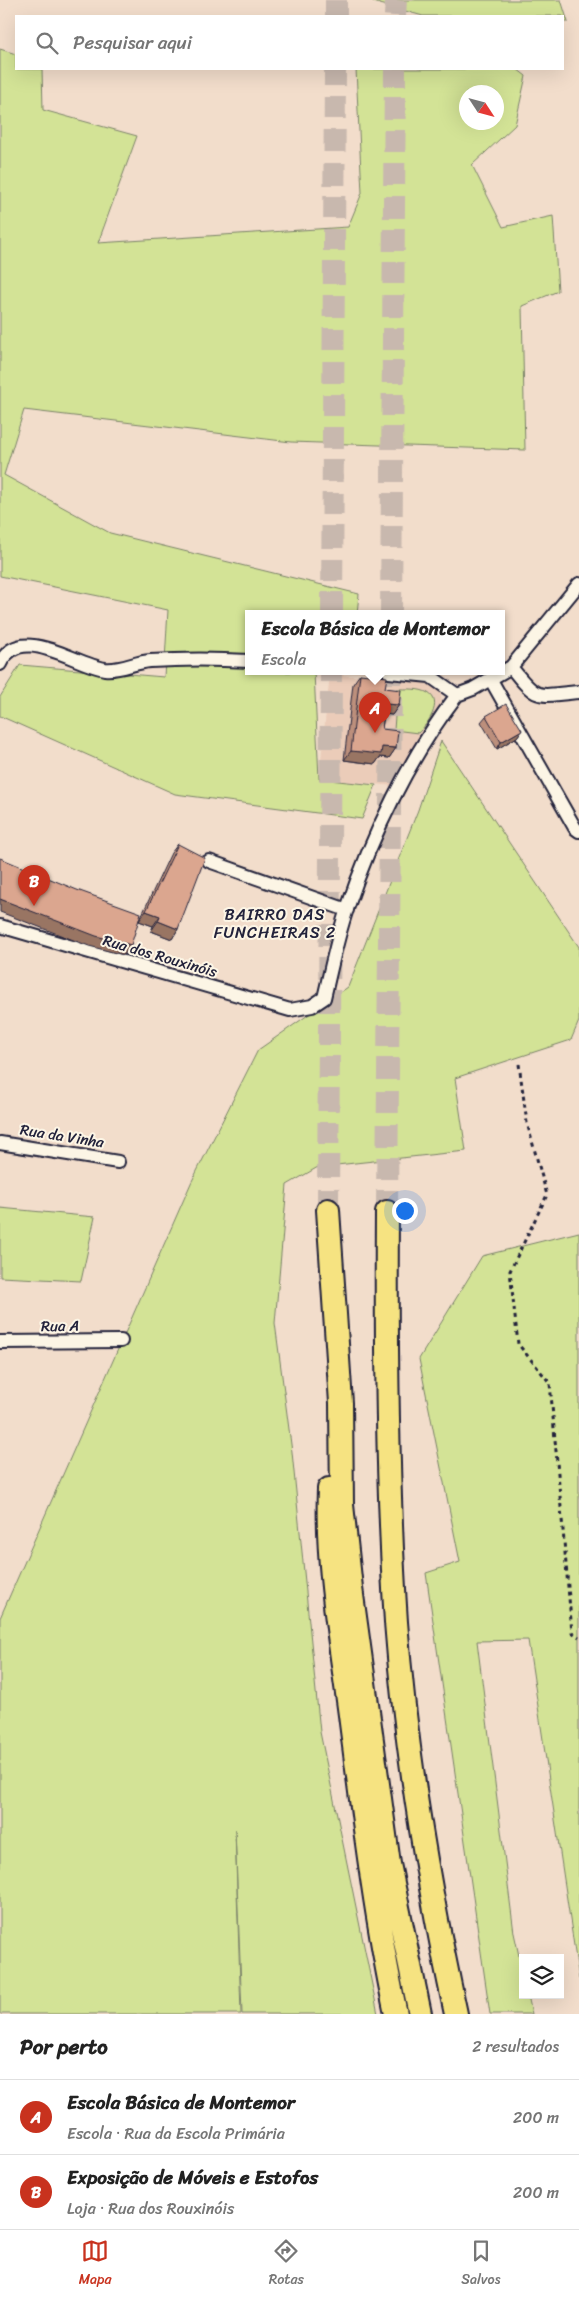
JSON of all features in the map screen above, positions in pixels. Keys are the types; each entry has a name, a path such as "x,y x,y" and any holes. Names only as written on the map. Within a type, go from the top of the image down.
{"highway":[{"path":"328,1210 341,1403 342,1505 363,1685 389,1864 420,2014"},
{"path":"387,1212 388,1439 396,1623 421,1838 434,1913 456,2014"},
{"path":"338,1376 331,1444 328,1524 333,1592 368,1851 386,1970 396,2014"}],"street":[{"path":"505,671 512,667 579,584"},
{"path":"2,654 16,646 47,648 106,669 148,661 245,662"},
{"path":"512,667 529,689 543,696 579,692"},
{"path":"420,675 430,676 457,696"},
{"path":"209,861 347,910 385,813 433,726 457,696 499,675"},
{"path":"491,680 575,828 579,831"},
{"name":"Rua dos Rouxinóis","path":"0,926 290,1010 312,1006 324,998 347,910"},
{"name":"Rua da Vinha","path":"0,1143 118,1162"},
{"name":"Rua A","path":"0,1342 121,1341"}],"path":[{"path":"519,1064 527,1123 547,1195 510,1271 518,1344 550,1383 572,1632 579,1637"}],"shaded area":[{"path":"330,675 429,683 437,688 441,694 442,707 395,786 319,779"}],"green space":[{"path":"375,0 561,0 568,22 564,22 564,15 419,15 373,2"},
{"path":"0,49 15,54 15,70 42,70 43,110 137,136 98,243 348,227 362,193 356,70 518,70 526,76 515,125 472,165 503,227 553,216 558,291 522,306 525,450 291,442 24,410 4,475 110,533 359,594 357,610 245,610 245,675 314,675 319,779 376,785 362,819 175,794 0,716 0,697 20,665 164,677 168,610 0,576"},
{"path":"397,689 421,690 433,697 434,708 432,713 426,725 418,733 394,730"},
{"path":"441,741 579,947 579,1021 571,1040 455,1078 466,1151 318,1167 287,1185 275,1323 292,1452 320,1732 378,2014 242,2014 235,1829 241,2014 0,2014 0,1618 191,1183 258,1050 348,987 418,810"},
{"path":"0,1208 95,1217 81,1281 0,1277"},
{"path":"579,1232 579,1979 528,1640 477,1641 514,1933 519,1956 519,1999 529,1999 532,2014 490,2014 426,1573 460,1562 419,1359 482,1256"}],"building":[{"path":"360,675 387,677 385,688 401,690 399,705 385,704 382,729 398,731 396,748 382,747 381,754 351,751"},
{"path":"506,704 522,730 501,742 486,716"},
{"path":"178,844 205,858 178,929 158,921 160,916 146,911"},
{"path":"0,858 77,890 141,913 131,945 96,936 0,899"}],"tunnel":[{"path":"336,0 336,15"},
{"path":"395,15 396,0"},
{"path":"332,610 335,70"},
{"path":"391,610 395,70"},
{"path":"328,1210 331,675"},
{"path":"387,1212 391,675"}],"place":[{"name":"Escola Básica de Montemor","path":"375,733"},
{"name":"Exposição de Móveis e Estofos","path":"34,906"}],"district":[{"name":"BAIRRO DAS FUNCHEIRAS 2","path":"275,923"}]}
